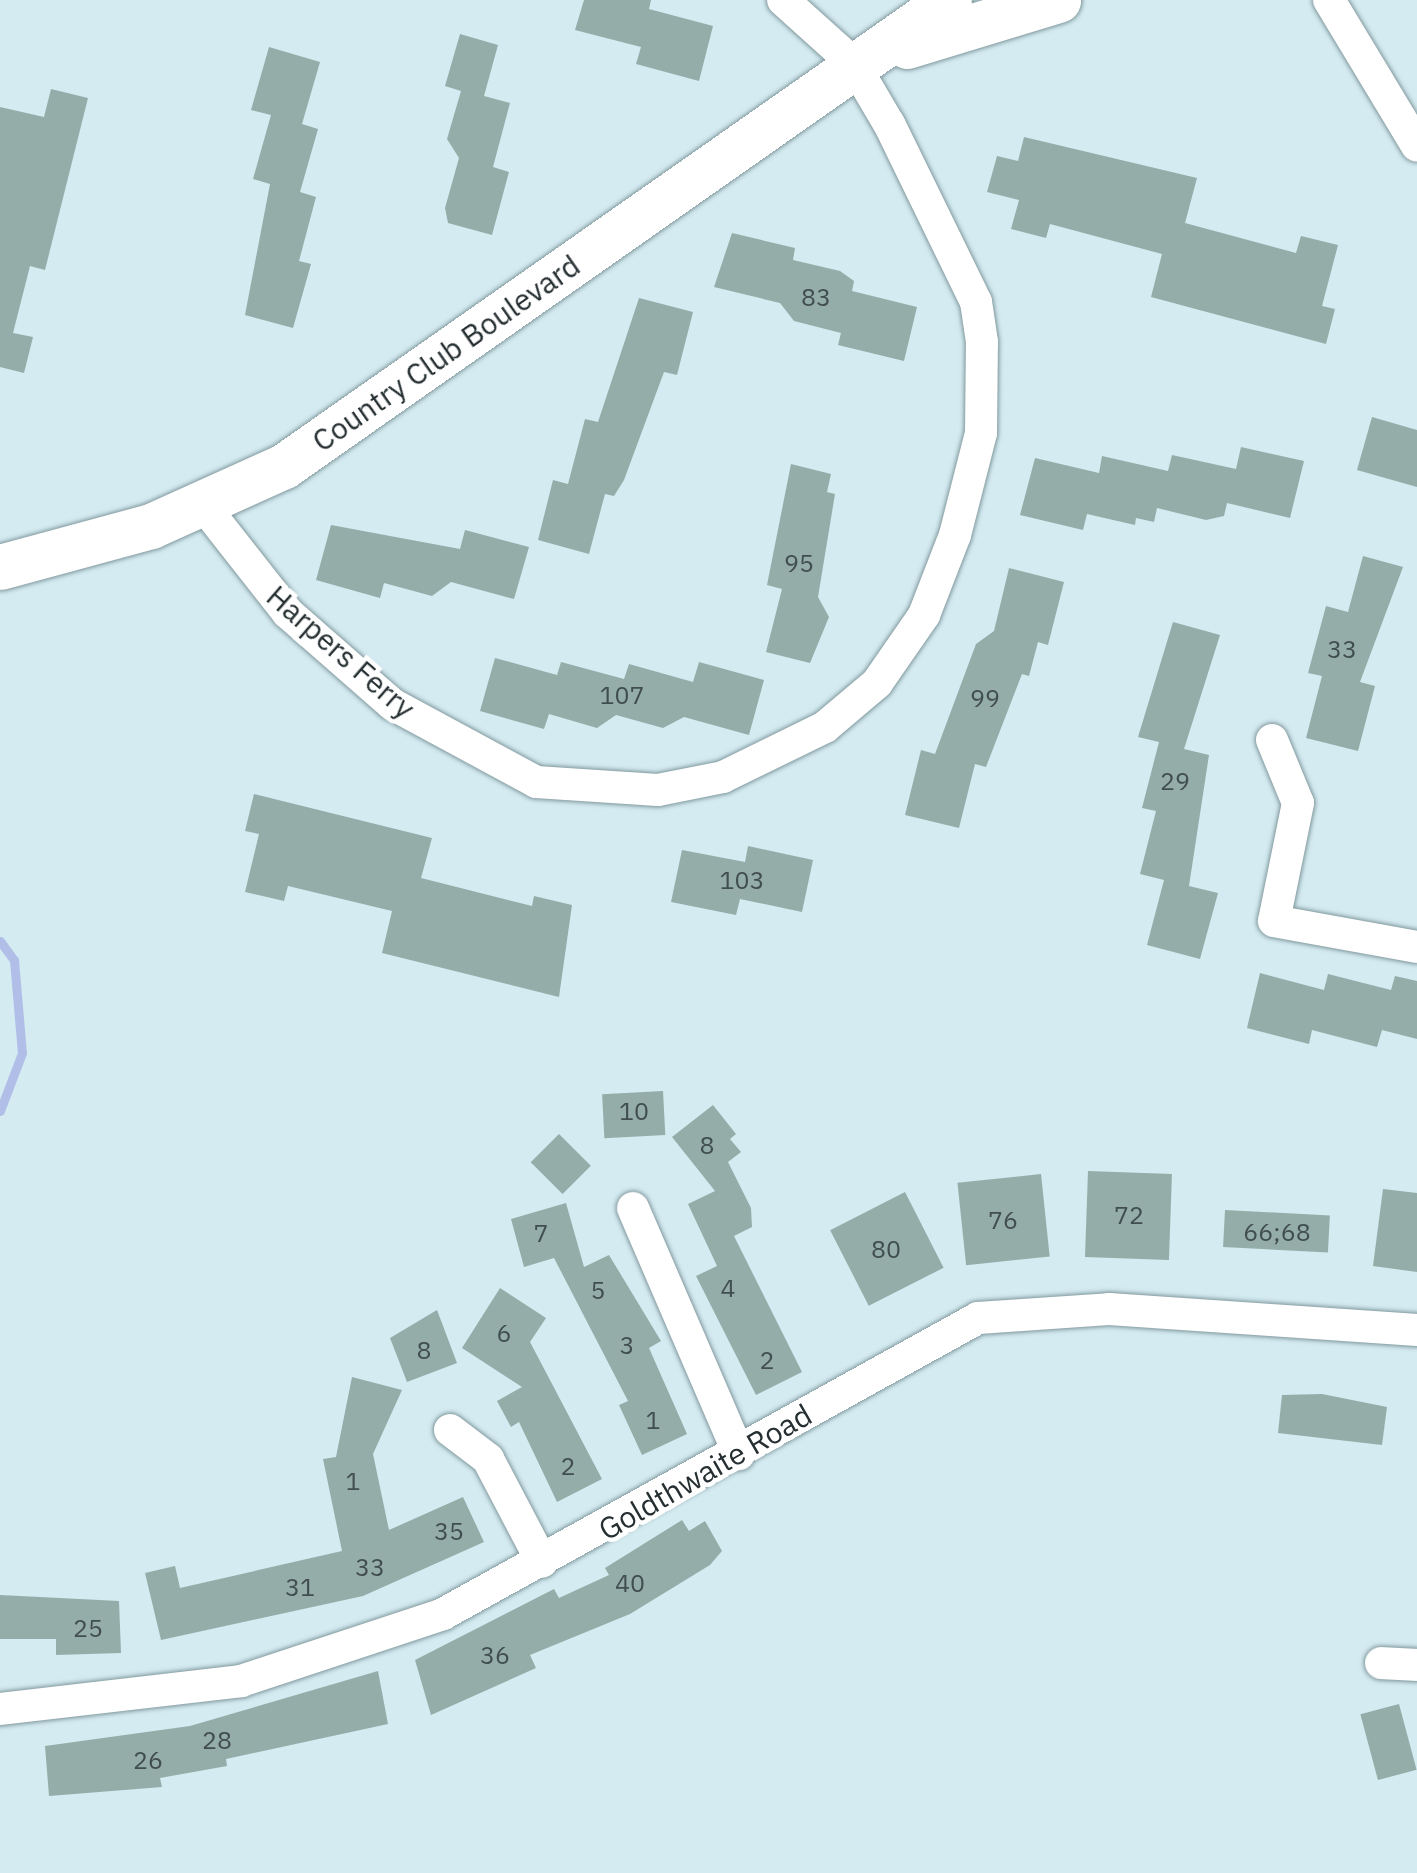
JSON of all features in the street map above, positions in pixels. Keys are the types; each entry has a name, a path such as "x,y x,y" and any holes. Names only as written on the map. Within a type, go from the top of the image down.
{"street":[{"path":"783,0 853,63"},
{"name":"Country Club Boulevard","path":"0,567 203,505 360,415 853,63 950,0"},
{"name":"Country Club Boulevard","path":"853,63 1058,0"},
{"path":"1329,0 1417,146"},
{"name":"Harpers Ferry","path":"203,505 288,612 392,704 536,782 658,790 770,759 825,727 877,682 924,615 956,536 985,400 976,302 853,63"},
{"path":"1272,740 1298,803 1274,921 1417,948"},
{"path":"634,1208 739,1454"},
{"name":"Goldthwaite Road","path":"0,1709 241,1681 442,1614 739,1454 906,1350 978,1318 1110,1308 1417,1330"},
{"path":"450,1430 488,1459 542,1562"},
{"path":"1381,1663 1417,1665"}],"building":[{"path":"584,0 651,0 649,9 713,26 699,81 636,64 641,47 575,30"},
{"path":"460,34 498,45 484,96 510,103 493,167 509,172 492,235 448,223 445,208 459,158 447,139 461,91 445,86"},
{"path":"269,47 320,62 302,124 318,129 300,192 316,197 299,261 311,264 293,328 245,315 270,184 253,179 271,115 251,110"},
{"path":"51,89 88,98 45,270 30,266 13,333 33,337 24,373 0,367 0,107 44,117"},
{"path":"1024,137 1197,178 1185,223 1296,253 1301,236 1338,245 1322,306 1335,309 1326,344 1151,297 1162,254 1050,224 1046,238 1011,229 1019,200 987,192 997,156 1018,161"},
{"path":"732,233 795,248 793,260 840,271 854,281 852,291 917,307 904,361 838,345 841,333 794,321 780,303 714,287"},
{"path":"639,298 693,312 677,375 664,372 624,480 614,496 605,494 589,554 538,540 553,480 568,484 585,419 598,422"},
{"path":"1372,417 1417,430 1417,487 1357,470"},
{"path":"1241,447 1304,461 1290,518 1227,503 1224,516 1206,520 1157,508 1154,522 1136,518 1135,525 1087,514 1083,530 1020,515 1035,458 1099,473 1102,456 1168,471 1172,455 1236,469"},
{"path":"791,464 831,474 827,492 835,494 818,597 829,617 810,663 766,652 782,589 767,585"},
{"path":"331,525 460,549 465,530 529,547 514,599 451,582 432,596 384,583 380,598 316,580"},
{"path":"1363,556 1403,567 1360,682 1375,686 1358,751 1306,738 1322,676 1308,673 1326,606 1348,612"},
{"path":"1009,568 1064,582 1048,645 1038,642 1029,676 1022,674 986,767 975,764 959,828 905,815 921,750 935,754 976,644 994,631"},
{"path":"1173,622 1220,635 1184,749 1209,755 1189,886 1218,893 1200,959 1147,945 1164,880 1140,874 1156,811 1142,808 1159,742 1138,737"},
{"path":"495,658 557,675 561,662 624,679 629,664 693,682 699,662 764,680 749,735 684,717 663,728 616,715 597,728 549,714 544,729 480,711"},
{"path":"254,794 432,838 421,878 532,906 534,896 572,905 559,997 382,953 392,911 288,886 284,901 245,892 259,834 245,831"},
{"path":"748,846 813,860 802,912 740,899 736,915 671,902 682,850 745,862"},
{"path":"1260,973 1324,990 1328,974 1391,990 1395,976 1417,981 1417,1039 1382,1030 1377,1047 1312,1030 1309,1044 1247,1028"},
{"path":"663,1091 665,1135 604,1138 602,1094"},
{"path":"713,1105 736,1134 730,1139 741,1152 728,1162 751,1208 752,1227 734,1236 802,1372 756,1395 696,1276 717,1266 688,1204 715,1191 672,1137"},
{"path":"559,1134 591,1166 563,1194 531,1162"},
{"path":"1088,1171 1172,1174 1169,1260 1085,1257"},
{"path":"1041,1174 1050,1257 966,1265 957,1183"},
{"path":"1383,1189 1417,1193 1417,1272 1373,1266"},
{"path":"905,1192 944,1268 869,1306 830,1230"},
{"path":"566,1203 584,1267 609,1255 661,1341 649,1348 687,1434 642,1455 619,1405 628,1401 554,1258 524,1267 511,1219"},
{"path":"1225,1210 1330,1215 1328,1252 1223,1247"},
{"path":"500,1288 546,1318 530,1342 602,1479 557,1502 519,1422 511,1427 497,1401 522,1387 462,1348"},
{"path":"437,1310 457,1363 407,1382 390,1338"},
{"path":"352,1377 402,1390 373,1454 389,1530 463,1497 484,1542 363,1596 161,1640 145,1573 175,1566 180,1588 342,1551 323,1459 336,1457"},
{"path":"1322,1394 1387,1407 1382,1445 1278,1433 1282,1395"},
{"path":"682,1520 689,1531 705,1521 722,1551 710,1565 630,1614 530,1655 536,1668 431,1715 415,1660 554,1589 559,1598 609,1575 605,1568"},
{"path":"0,1595 119,1601 121,1653 56,1655 56,1639 0,1639"},
{"path":"378,1671 388,1724 226,1759 227,1766 160,1778 162,1787 49,1796 45,1746 190,1726"},
{"path":"1399,1704 1417,1770 1378,1780 1360,1714"}],"waterway":[{"path":"0,941 14,960 22,1053 0,1111"}]}
